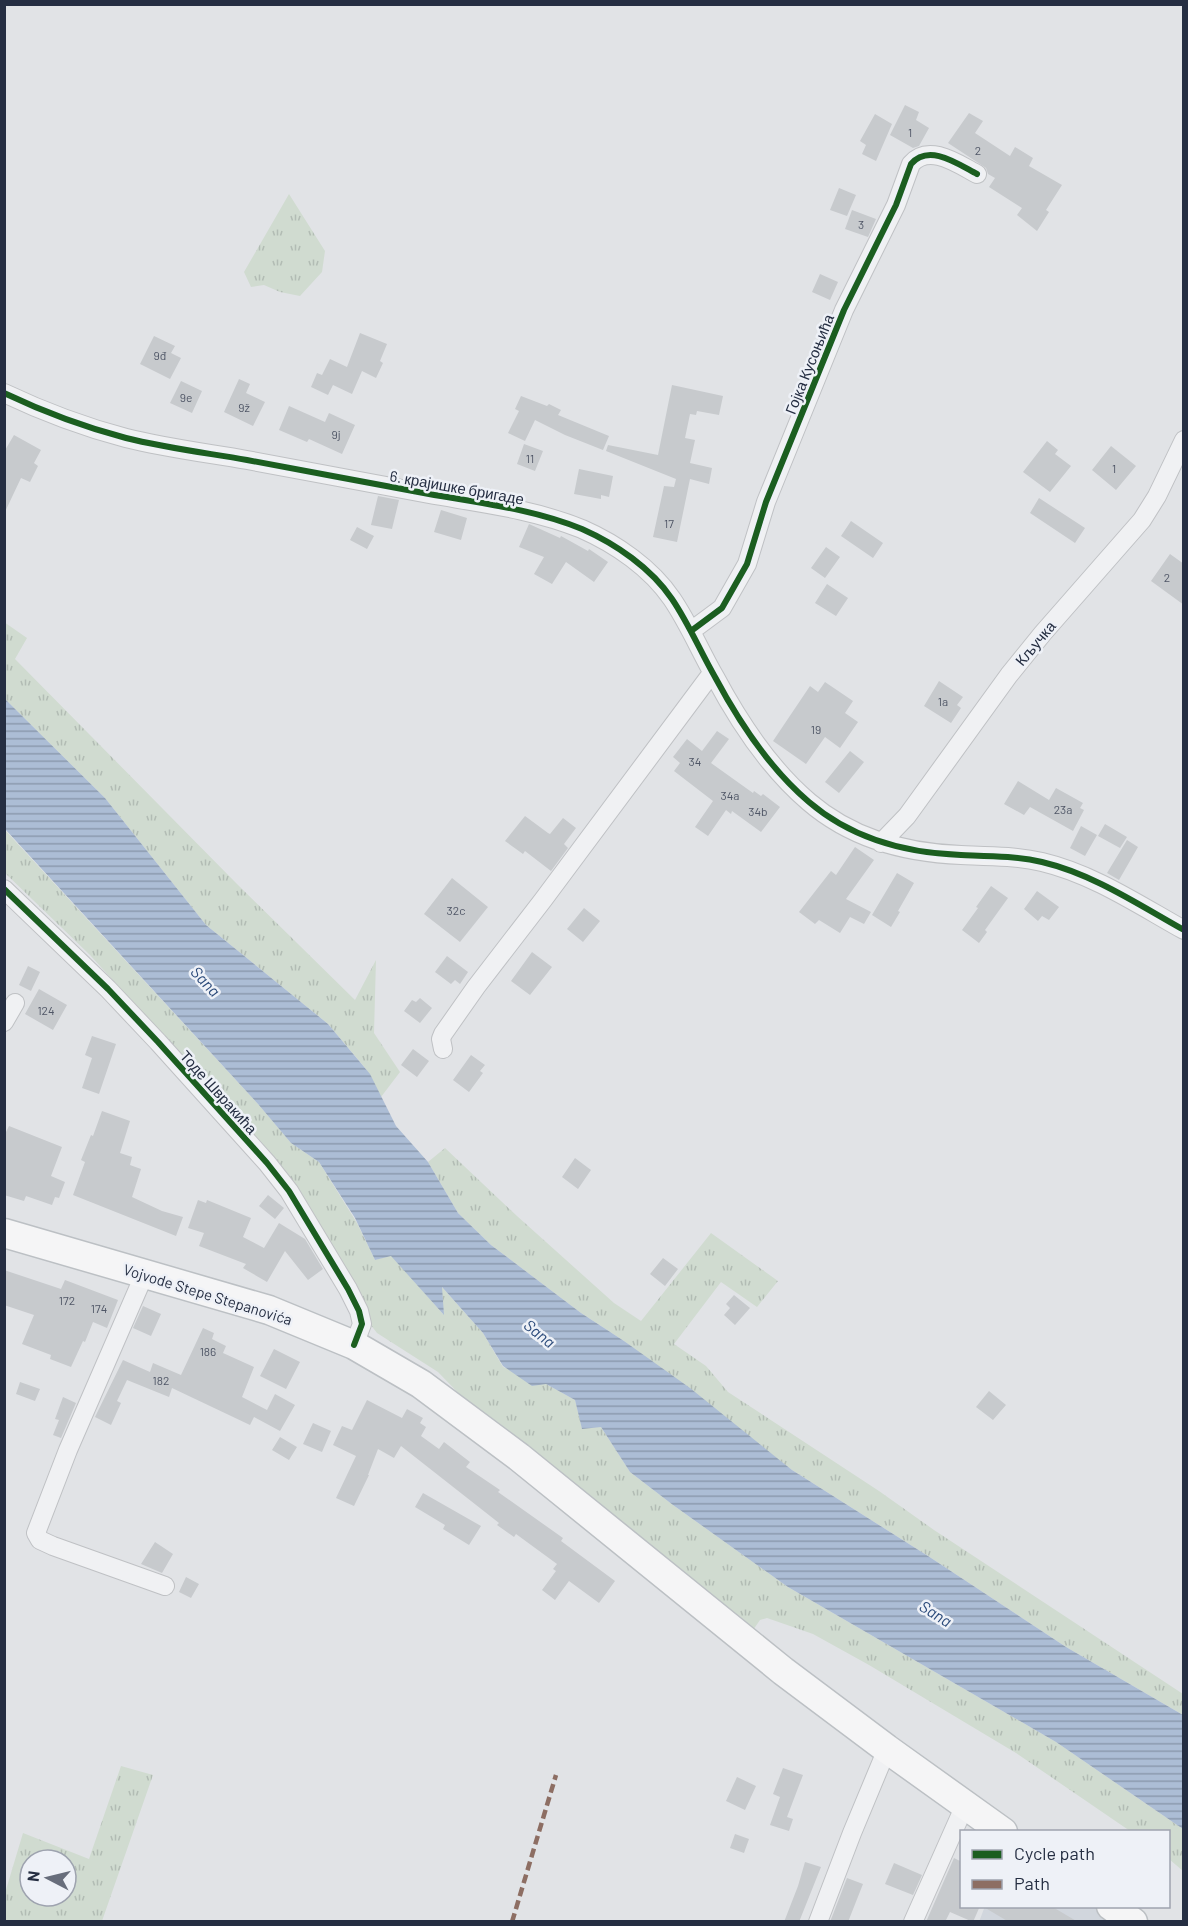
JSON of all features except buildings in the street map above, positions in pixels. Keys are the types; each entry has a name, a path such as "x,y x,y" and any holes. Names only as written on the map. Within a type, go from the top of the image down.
{"main road":[{"name":"Vojvode Stepe Stepanovića","path":"4,1233 270,1310 354,1345 421,1384 519,1457 783,1671 1000,1830"},
{"path":"1114,1908 1133,1922"}],"street":[{"name":"Гојка Кусоњића","path":"691,631 722,608 747,564 766,502 844,310 896,205 911,164 922,155 934,154 977,174"},
{"name":"6. крајишке бригаде","path":"4,393 66,419 130,439 487,504 554,519 583,530 609,542 643,567 671,597 712,673 747,730 789,783 830,818 881,843 941,854 1025,859 1046,863 1092,881 1184,930"},
{"name":"Кључка","path":"881,843 907,816 1009,675 1142,520 1184,440"},
{"path":"443,1049 441,1045 443,1034 476,987 712,673"},
{"name":"Тоде Швракића","path":"4,889 122,1004 267,1163 289,1191 359,1311 362,1324 354,1345"},
{"path":"4,1022 15,1003"},
{"path":"145,1273 68,1450 36,1533 40,1540 53,1546 165,1586"},
{"path":"818,1922 847,1844 887,1749"},
{"path":"913,1922 965,1805"}],"shaded area":[{"path":"984,1908 1096,1908 1116,1921 979,1922"}],"green space":[{"path":"289,194 325,251 322,272 300,296 280,292 264,285 251,287 244,272"},
{"path":"4,622 27,638 15,659 355,1000 376,960 374,1033 400,1072 381,1097 366,1069 328,1024 206,925 105,798 5,699"},
{"path":"4,829 258,1104 291,1143 319,1162 357,1223 375,1260 391,1255 443,1314 441,1286 483,1333 503,1367 546,1384 575,1400 582,1428 601,1427 630,1472 788,1587 1056,1742 1183,1829 1183,1871 1170,1860 1170,1830 1129,1830 1016,1753 813,1634 767,1618 760,1620 751,1633 467,1402 438,1372 377,1333 321,1236 186,1061 90,955 5,873"},
{"path":"445,1148 614,1303 641,1321 711,1233 778,1281 757,1307 721,1282 674,1344 706,1366 728,1392 1183,1694 1183,1715 1066,1647 792,1470 624,1341 581,1313 491,1245 458,1213 428,1162"},
{"path":"121,1766 153,1775 102,1921 5,1921 5,1893 18,1850 18,1908 78,1908 78,1855 89,1859"},
{"path":"23,1833 61,1848 18,1848"}],"water":[{"name":"Sana","path":"5,699 105,798 206,925 328,1024 370,1074 396,1126 428,1162 458,1213 491,1245 581,1313 690,1388 792,1470 1066,1647 1183,1715 1183,1829 1056,1742 788,1587 630,1472 601,1427 582,1429 575,1400 546,1384 532,1386 503,1366 483,1333 442,1287 444,1315 391,1256 375,1260 355,1218 319,1162 291,1143 258,1104 5,829"}],"marked path":[{"path":"512,1922 556,1775"}],"cycle path":[{"path":"691,631 722,608 747,564 766,502 844,310 896,205 911,164 918,158 935,155 953,161 977,174"},
{"path":"4,393 64,418 126,438 506,507 545,516 582,529 632,558 654,577 684,618 734,711 756,744 781,775 825,815 861,834 900,847 940,854 1022,859 1061,867 1115,891 1184,930"},
{"path":"4,889 108,989 267,1163 289,1191 359,1311 362,1324 354,1345"}]}
